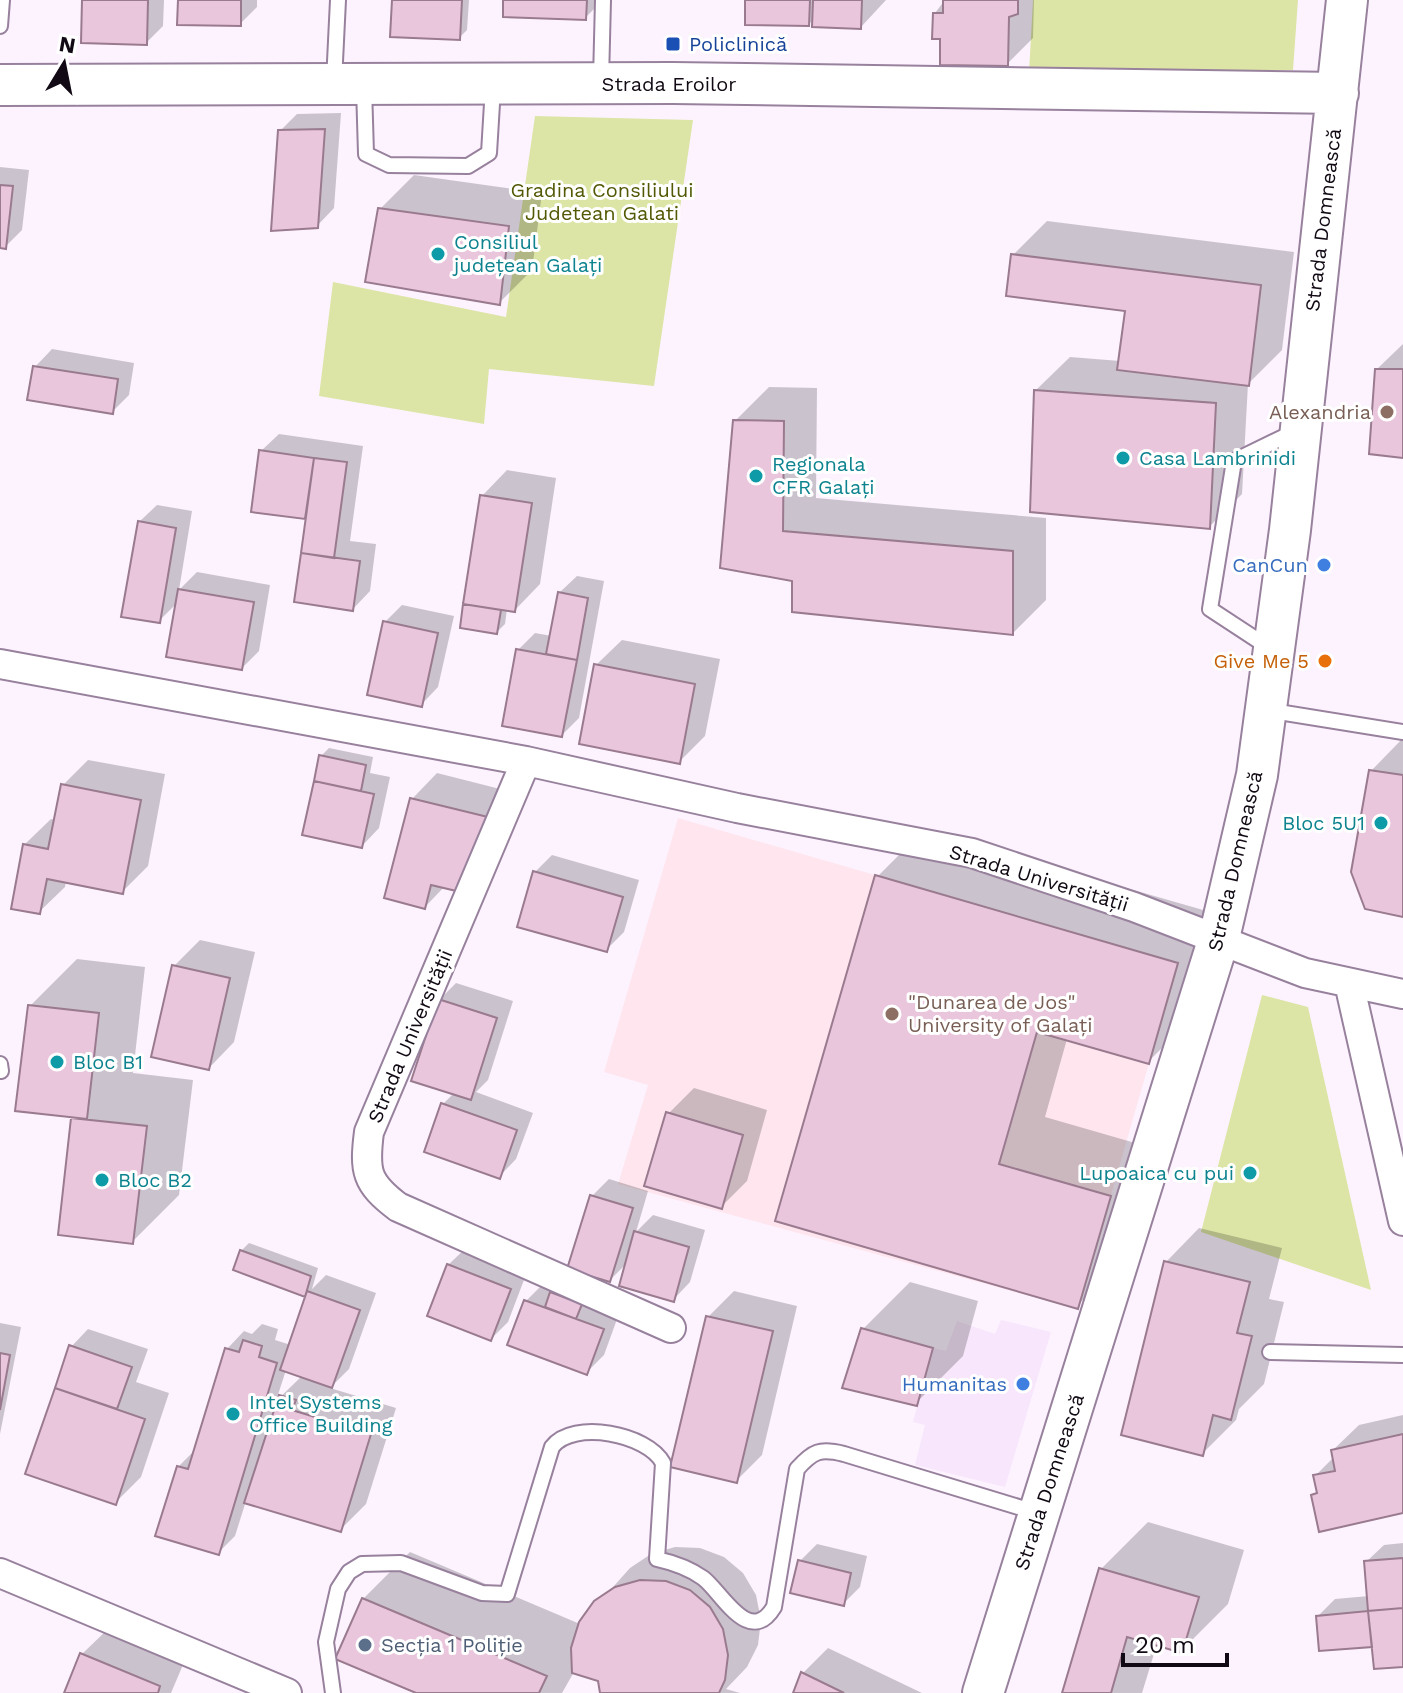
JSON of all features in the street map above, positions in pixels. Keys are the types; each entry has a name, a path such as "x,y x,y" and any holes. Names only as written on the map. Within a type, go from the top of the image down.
{"main road":[{"name":"Strada Domnească","path":"983,1693 1219,938 1257,775 1274,652 1347,0"},
{"name":"Strada Eroilor","path":"0,85 349,82 1338,93"}],"street":[{"name":"Strada Universității","path":"0,664 526,761 737,808 972,853 1219,938 1305,973 1403,994"},
{"name":"Strada Universității","path":"526,761 369,1132 365,1165 377,1192 398,1207 671,1328"},
{"path":"1349,983 1403,1221"},
{"path":"0,1573 287,1693"}],"lane":[{"path":"0,26 2,0"},
{"path":"338,0 349,82 366,154 376,162 389,165 468,166 489,153 493,83"},
{"path":"601,84 603,0"},
{"path":"1274,652 1210,609 1234,461 1299,429"},
{"path":"1266,710 1403,732"},
{"path":"1270,1352 1403,1355"},
{"path":"333,1693 326,1642 338,1589 349,1572 362,1564 401,1563 482,1593 507,1594 552,1447 560,1436 570,1432 644,1443 657,1451 663,1463 657,1559 683,1566 706,1580 732,1613 745,1619 759,1620 769,1616 774,1607 797,1469 811,1453 823,1449 844,1454 1039,1513"}],"shaded area":[{"name":"\"Dunarea de Jos\" University of Galați","path":"678,818 1178,963 1078,1309 618,1184 648,1085 604,1072"},
{"path":"1001,1320 1051,1332 1005,1487 915,1465 925,1425 913,1422 933,1348 946,1351 957,1321 995,1334"}],"green space":[{"path":"1033,0 1298,0 1293,70 1029,73"},
{"name":"Gradina Consiliului Judetean Galati","path":"535,116 693,120 654,386 489,369 484,424 319,396 333,282 506,317"},
{"path":"1262,995 1308,1007 1371,1290 1201,1232"}],"building":[{"path":"82,0 148,0 147,45 81,43"},
{"path":"178,0 241,0 241,26 177,25"},
{"path":"392,0 462,0 460,40 390,37"},
{"path":"503,0 587,0 586,20 503,17"},
{"path":"745,0 810,0 809,26 745,25"},
{"path":"813,0 862,0 861,29 812,27"},
{"path":"943,0 1018,0 1018,14 1009,17 1008,66 940,65 940,39 932,39 933,13 943,13"},
{"path":"325,129 318,228 271,231 278,130"},
{"path":"0,185 13,186 6,249 0,248"},
{"name":"Consiliul județean Galați","path":"378,208 509,226 500,305 365,282"},
{"path":"1011,254 1261,285 1249,386 1117,370 1125,311 1006,296"},
{"path":"33,366 118,379 113,414 27,400"},
{"name":"Alexandria","path":"1375,369 1403,369 1403,458 1369,454"},
{"name":"Casa Lambrinidi","path":"1034,390 1216,403 1210,529 1030,512"},
{"name":"Regionala CFR Galați","path":"733,420 784,421 783,531 1013,551 1013,635 792,612 792,581 720,568"},
{"path":"259,450 314,458 305,519 251,512"},
{"path":"314,458 347,462 334,558 301,553"},
{"path":"480,495 532,503 515,612 463,604"},
{"path":"138,521 176,528 160,623 121,617"},
{"path":"301,553 360,561 353,611 294,602"},
{"path":"178,589 254,602 242,670 166,657"},
{"path":"558,592 588,598 577,660 546,654"},
{"path":"463,604 501,610 497,634 460,628"},
{"path":"383,621 438,633 422,707 367,695"},
{"path":"516,649 577,660 562,737 502,726"},
{"path":"594,664 695,684 680,764 579,744"},
{"path":"319,755 366,765 361,791 314,781"},
{"name":"Bloc 5U1","path":"1369,770 1403,775 1403,917 1365,909 1351,872"},
{"path":"314,781 374,794 362,848 302,835"},
{"path":"61,784 141,800 123,894 47,879 40,914 11,909 23,844 48,849"},
{"path":"410,798 488,817 469,894 431,885 425,909 384,898"},
{"path":"533,871 623,897 607,952 517,927"},
{"path":"875,875 1178,963 1149,1064 1037,1032 999,1164 1111,1196 1078,1309 775,1221"},
{"path":"172,965 230,978 209,1070 151,1057"},
{"path":"438,999 497,1018 471,1100 411,1081"},
{"name":"Bloc B1","path":"28,1005 99,1013 87,1119 15,1111"},
{"path":"441,1103 517,1130 500,1179 424,1152"},
{"path":"666,1112 743,1135 722,1209 644,1186"},
{"name":"Bloc B2","path":"71,1118 147,1126 133,1244 58,1235"},
{"path":"590,1195 633,1208 610,1282 567,1269"},
{"path":"634,1231 689,1247 674,1302 619,1286"},
{"path":"240,1250 311,1276 305,1297 233,1270"},
{"path":"1164,1261 1250,1282 1237,1333 1252,1336 1231,1420 1213,1415 1203,1456 1121,1435"},
{"path":"447,1264 511,1289 491,1341 427,1316"},
{"path":"307,1291 360,1310 332,1388 280,1370"},
{"path":"550,1292 582,1304 576,1319 545,1307"},
{"path":"524,1300 604,1329 587,1375 507,1345"},
{"path":"706,1316 773,1331 737,1483 670,1467"},
{"path":"861,1328 933,1348 917,1406 842,1388"},
{"name":"Intel Systems Office Building","path":"243,1340 262,1346 259,1357 277,1363 219,1555 155,1536 177,1466 188,1469 225,1348 239,1352"},
{"path":"69,1345 132,1367 117,1409 55,1388"},
{"path":"0,1353 10,1355 0,1410"},
{"path":"55,1388 145,1419 116,1505 25,1474"},
{"path":"279,1395 296,1400 292,1410 371,1434 341,1532 244,1503"},
{"path":"1403,1434 1403,1513 1319,1532 1311,1495 1317,1493 1313,1475 1335,1471 1331,1450"},
{"path":"1403,1558 1403,1608 1368,1611 1364,1561"},
{"path":"798,1560 851,1573 844,1606 790,1593"},
{"path":"1099,1568 1199,1597 1182,1653 1127,1637 1111,1693 1062,1693"},
{"path":"640,1580 666,1581 690,1590 710,1607 723,1629 728,1655 725,1680 719,1693 600,1693 598,1681 572,1673 571,1648 579,1622 594,1601 615,1587"},
{"path":"362,1598 547,1676 539,1693 416,1693 335,1659"},
{"path":"1403,1608 1403,1667 1374,1669 1368,1611"},
{"path":"1368,1611 1372,1647 1319,1651 1316,1616"},
{"path":"80,1653 160,1686 158,1693 64,1693"},
{"path":"801,1672 844,1693 793,1693"}],"place":[{"name":"Policlinică","path":"673,44"},
{"name":"Consiliul județean Galați","path":"438,254"},
{"name":"Alexandria","path":"1387,412"},
{"name":"Casa Lambrinidi","path":"1123,458"},
{"name":"Regionala CFR Galați","path":"756,476"},
{"name":"CanCun","path":"1324,565"},
{"name":"Give Me 5","path":"1325,661"},
{"name":"Bloc 5U1","path":"1381,823"},
{"name":"\"Dunarea de Jos\" University of Galați","path":"892,1014"},
{"name":"Bloc B1","path":"57,1062"},
{"name":"Lupoaica cu pui","path":"1250,1173"},
{"name":"Bloc B2","path":"102,1180"},
{"name":"Humanitas","path":"1023,1384"},
{"name":"Intel Systems Office Building","path":"233,1414"},
{"name":"Secția 1 Poliție","path":"365,1645"}]}
